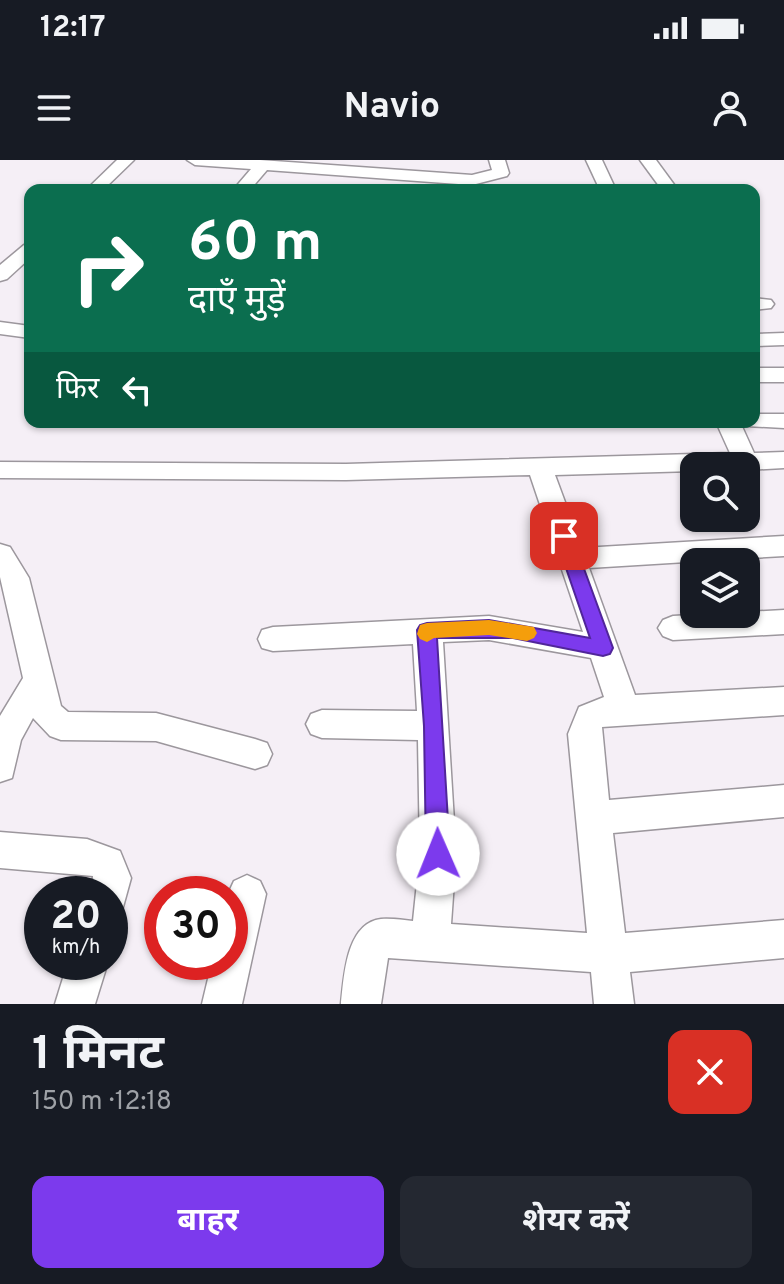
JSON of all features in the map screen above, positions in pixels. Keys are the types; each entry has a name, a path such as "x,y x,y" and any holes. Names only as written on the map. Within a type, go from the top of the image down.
{"street":[{"path":"100,184 126,160"},
{"path":"195,160 472,180 501,173 497,160"},
{"path":"594,160 605,184"},
{"path":"648,160 666,184"},
{"path":"246,184 263,165"},
{"path":"0,244 24,247"},
{"path":"0,275 24,253"},
{"path":"0,328 24,331"},
{"path":"760,340 784,339"},
{"path":"760,375 784,375"},
{"path":"760,421 784,421"},
{"path":"731,428 742,452"},
{"path":"760,461 784,460"},
{"path":"0,470 346,472 680,464"},
{"path":"540,467 624,709"},
{"path":"572,559 784,546"},
{"path":"0,554 15,578 47,713 61,726 156,727 255,754"},
{"path":"673,628 784,622"},
{"path":"273,639 489,628 603,648"},
{"path":"427,630 438,854 430,942"},
{"path":"0,767 5,737 38,681"},
{"path":"614,1004 586,722 590,715 600,711 784,701"},
{"path":"322,724 434,726"},
{"path":"594,818 784,801"},
{"path":"0,850 92,858 107,864 112,876"},
{"path":"361,1004 368,955 373,944 388,937 608,954 784,939"},
{"path":"75,1004 82,980"},
{"path":"222,1004 227,980"}],"slow traffic":[{"path":"427,634 427,630 489,628 527,633"}],"route":[{"path":"438,854 427,630 513,630 603,648 564,536"}]}
